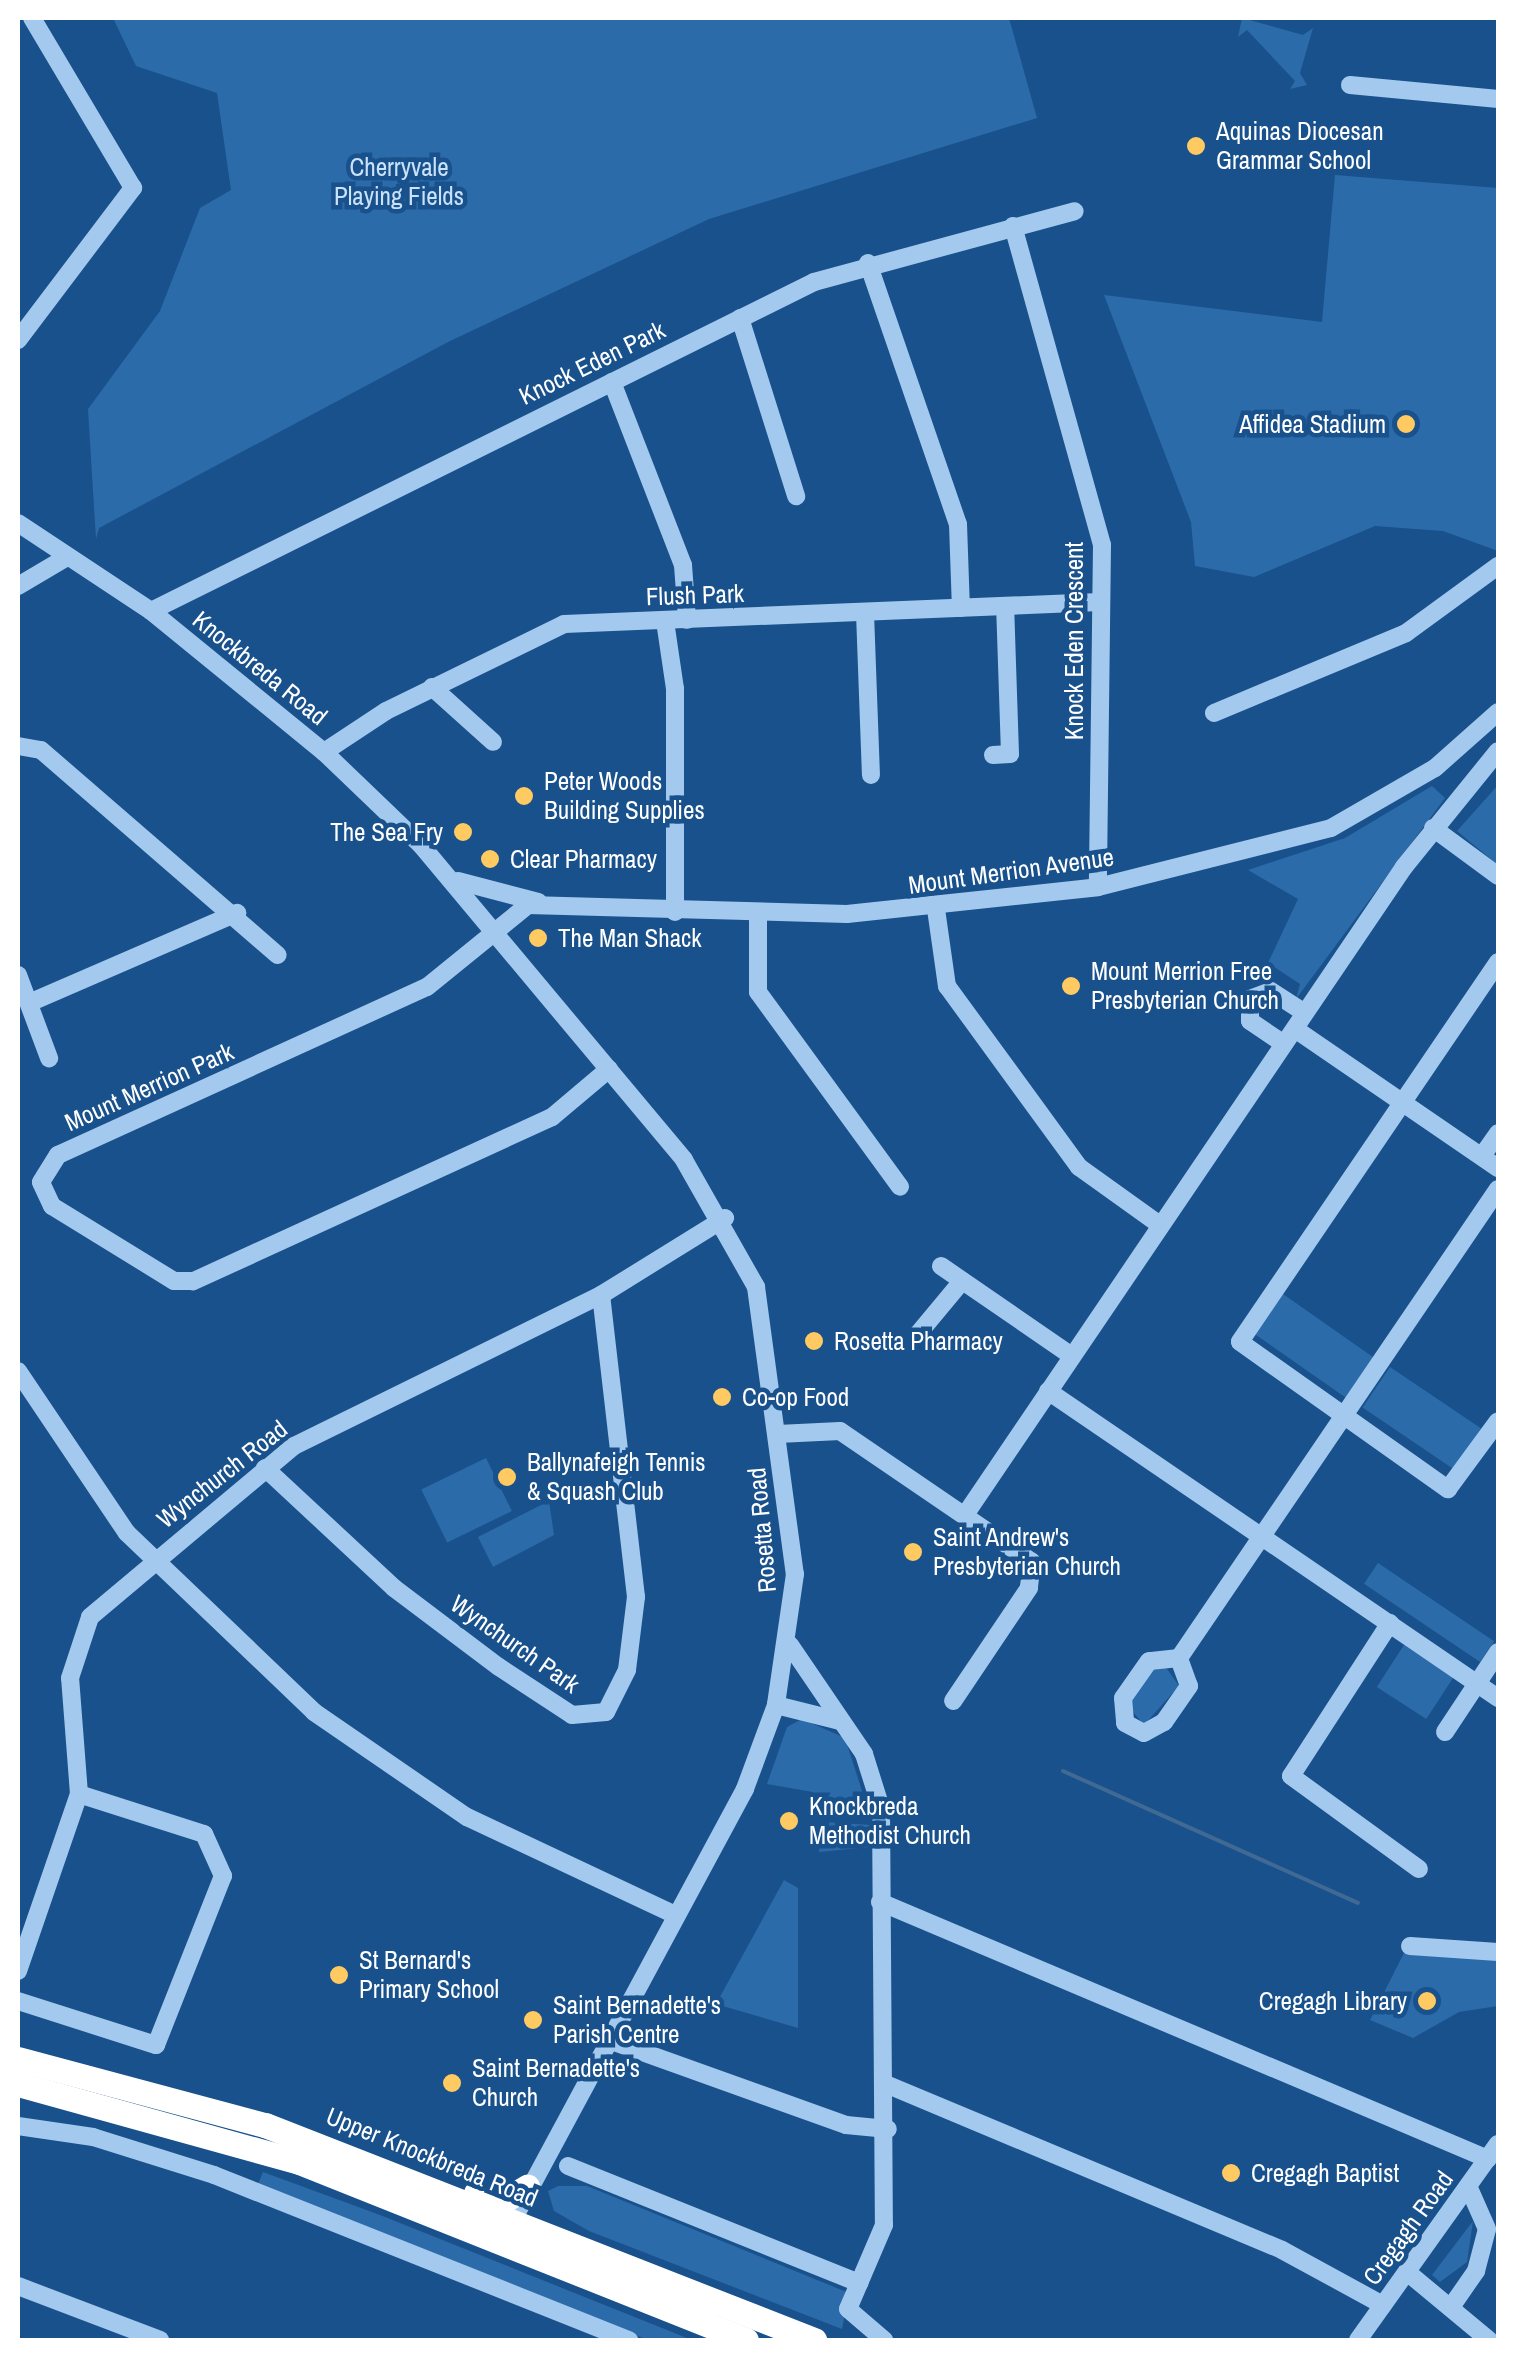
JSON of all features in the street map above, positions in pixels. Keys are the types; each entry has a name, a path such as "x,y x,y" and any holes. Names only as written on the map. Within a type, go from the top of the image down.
{"highway":[{"name":"Upper Knockbreda Road","path":"18,2059 315,2142 814,2340"},
{"path":"18,2084 299,2162 746,2340"},
{"path":"315,2142 366,2149 496,2200 527,2187"}],"street":[{"path":"18,340 134,188 32,18"},
{"path":"1350,85 1498,100"},
{"name":"Knock Eden Park","path":"152,611 740,318 868,263 1075,211"},
{"name":"Knock Eden Crescent","path":"1013,226 1099,528 1098,887"},
{"path":"868,263 958,524 961,608"},
{"path":"740,318 796,496"},
{"path":"612,382 683,565 687,620"},
{"name":"Knockbreda Road","path":"18,523 152,611 324,752 448,875"},
{"path":"18,586 68,558"},
{"path":"1214,714 1406,633 1498,566"},
{"name":"Flush Park","path":"324,752 432,687 549,628 1100,602"},
{"path":"993,755 1010,754 1005,606"},
{"path":"865,612 871,775"},
{"path":"665,621 675,689 675,912"},
{"path":"432,687 493,742"},
{"name":"Mount Merrion Avenue","path":"448,875 543,903 758,916 936,909 1098,887 1293,843 1435,768 1498,712"},
{"path":"18,746 40,750 237,913 278,956"},
{"path":"965,1514 1433,828 1496,759"},
{"path":"1435,768 1460,794"},
{"path":"1433,828 1498,876"},
{"name":"Rosetta Road","path":"448,875 725,1218 756,1287 794,1558 790,1645 776,1704 745,1789 606,2038 512,2221"},
{"path":"494,931 543,903"},
{"path":"936,909 947,986 1079,1167 1160,1225"},
{"path":"29,1003 237,913"},
{"path":"758,916 758,992 900,1187"},
{"name":"Mount Merrion Park","path":"494,931 412,995 58,1155 41,1174 44,1195 164,1275 192,1281 552,1117 609,1070"},
{"path":"1498,962 1240,1342 1343,1418 1448,1488 1498,1421"},
{"path":"18,975 49,1058"},
{"path":"1294,1029 1498,1168"},
{"path":"1482,1156 1498,1133"},
{"path":"1179,1658 1498,1190"},
{"name":"Wynchurch Road","path":"18,1971 79,1794 75,1646 90,1618 151,1560 265,1468 344,1419 602,1295 725,1218"},
{"path":"941,1266 1072,1356"},
{"path":"918,1334 962,1281"},
{"name":"Wynchurch Park","path":"265,1468 394,1588 498,1666 572,1715 606,1712 627,1670 636,1597 602,1295"},
{"path":"18,1371 151,1560 256,1663 414,1788 530,1852 675,1915"},
{"path":"1048,1391 1498,1698"},
{"path":"778,1434 840,1432 965,1514 1034,1571 953,1700"},
{"path":"1390,1623 1291,1776 1419,1870"},
{"path":"790,1645 848,1728 881,1808 880,1902 888,2085 884,2225 849,2315 884,2340"},
{"path":"1444,1732 1498,1652"},
{"path":"1179,1658 1189,1686 1164,1722 1144,1733 1125,1723 1123,1698 1149,1660 1179,1658"},
{"path":"804,1706 816,1679"},
{"path":"776,1704 804,1706 848,1728"},
{"path":"18,2001 156,2046 164,2039 223,1860 204,1834 79,1794"},
{"path":"880,1902 1493,2151"},
{"path":"1410,1946 1498,1952"},
{"path":"606,2038 846,2125 888,2129"},
{"path":"888,2085 1282,2250 1383,2305"},
{"path":"18,2126 93,2137 214,2175 629,2340"},
{"name":"Cregagh Road","path":"1358,2340 1493,2151"},
{"path":"568,2166 859,2283"},
{"path":"1450,2306 1476,2271 1487,2229 1468,2186"},
{"path":"1407,2272 1489,2340"},
{"path":"18,2286 160,2340"}],"green space":[{"name":"Cherryvale Playing Fields","path":"113,18 1009,18 1037,118 709,219 448,342 99,528 96,539 88,409 160,311 200,208 231,190 217,93 136,66"},
{"path":"1242,18 1303,35 1313,28 1300,73 1307,85 1290,89 1295,81 1247,30 1238,37"},
{"name":"Affidea Stadium","path":"1335,175 1498,188 1498,551 1443,531 1375,526 1254,577 1195,566 1191,522 1104,295 1322,322"},
{"path":"1498,785 1498,865 1457,831"},
{"path":"1432,786 1445,798 1296,999 1300,984 1268,963 1298,899 1248,870 1345,838"},
{"path":"1283,1294 1374,1358 1346,1398 1255,1334"},
{"path":"1390,1367 1481,1429 1454,1469 1363,1408"},
{"path":"486,1458 512,1511 447,1543 421,1490"},
{"path":"549,1501 554,1535 493,1567 478,1537"},
{"path":"1378,1563 1494,1641 1480,1662 1364,1584"},
{"path":"1404,1645 1453,1677 1426,1719 1377,1687"},
{"path":"1165,1666 1179,1686 1144,1725 1128,1706 1151,1670"},
{"path":"802,1719 845,1738 871,1819 817,1813 813,1792 767,1784 787,1727"},
{"path":"823,1822 871,1825 871,1847 819,1852"},
{"path":"784,1880 798,1888 798,2028 716,2004"},
{"path":"1404,1953 1498,1958 1498,2006 1459,2012 1413,2038 1370,2020"},
{"path":"263,2172 692,2340 648,2340 258,2184"},
{"path":"558,2186 587,2186 849,2293 842,2329 589,2231 554,2211 548,2191"},
{"path":"1473,2221 1467,2262 1440,2282 1432,2275"}],"waterway":[{"path":"1063,1771 1358,1903"}],"place":[{"name":"Aquinas Diocesan Grammar School","path":"1196,146"},
{"name":"Affidea Stadium","path":"1406,424"},
{"name":"Peter Woods Building Supplies","path":"524,796"},
{"name":"The Sea Fry","path":"463,832"},
{"name":"Clear Pharmacy","path":"490,859"},
{"name":"The Man Shack","path":"538,938"},
{"name":"Mount Merrion Free Presbyterian Church","path":"1071,986"},
{"name":"Rosetta Pharmacy","path":"814,1341"},
{"name":"Co-op Food","path":"722,1397"},
{"name":"Ballynafeigh Tennis & Squash Club","path":"507,1477"},
{"name":"Saint Andrew's Presbyterian Church","path":"913,1552"},
{"name":"Knockbreda Methodist Church","path":"789,1821"},
{"name":"St Bernard's Primary School","path":"339,1975"},
{"name":"Cregagh Library","path":"1427,2001"},
{"name":"Saint Bernadette's Parish Centre","path":"533,2020"},
{"name":"Saint Bernadette's Church","path":"452,2083"},
{"name":"Cregagh Baptist","path":"1231,2173"}]}
